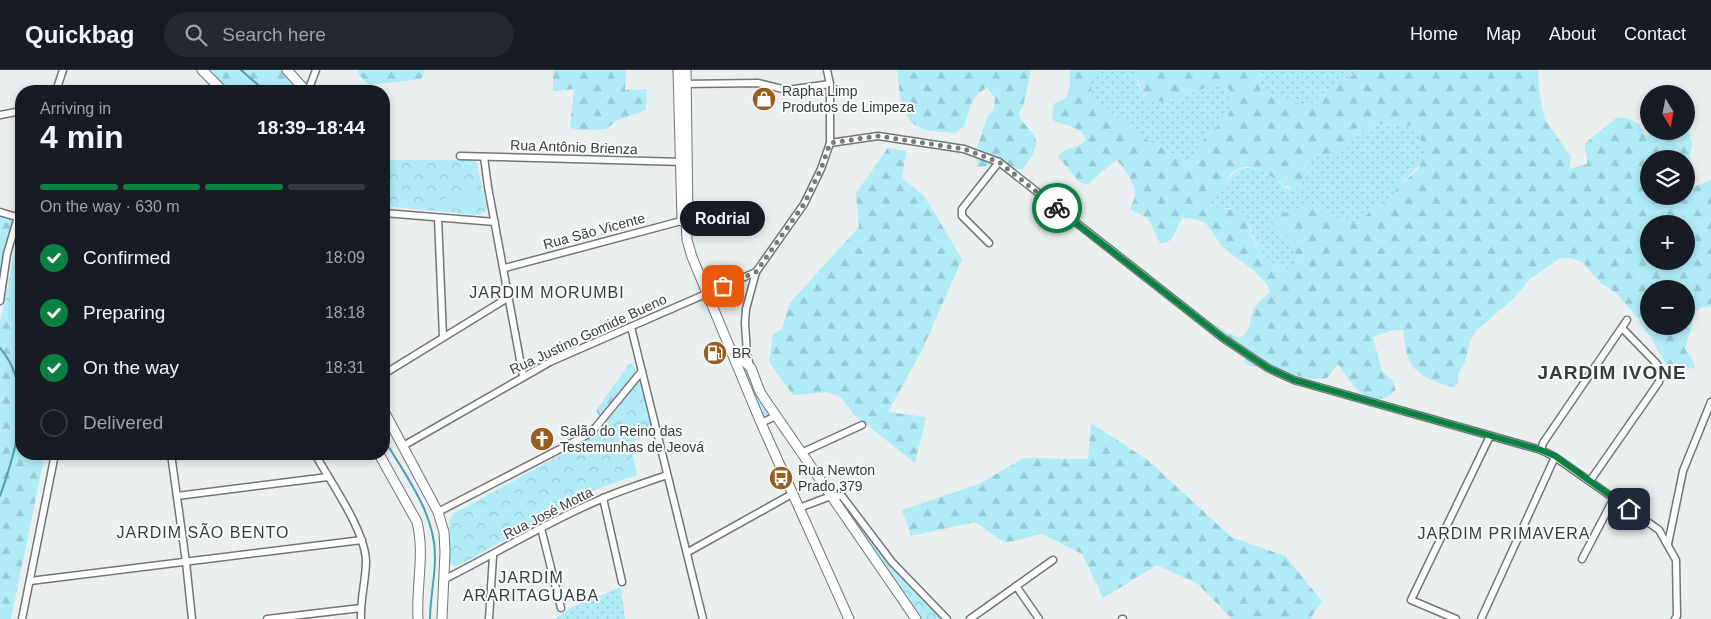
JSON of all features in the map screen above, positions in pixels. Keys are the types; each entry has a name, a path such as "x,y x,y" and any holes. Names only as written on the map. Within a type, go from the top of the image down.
{"street":[{"path":"58,85 63,70"},
{"path":"202,70 217,85"},
{"path":"287,70 301,85"},
{"path":"310,85 316,70"},
{"path":"678,70 682,84 686,240 792,494 849,619"},
{"path":"682,84 686,70"},
{"path":"827,70 830,84 830,143 821,169 804,204 756,272 746,309 747,354 760,392 916,619"},
{"path":"682,84 758,83 786,90 830,84"},
{"path":"0,115 15,112"},
{"path":"830,143 878,136 964,149 999,162 1223,338 1268,368 1294,380 1541,450 1555,456 1659,530 1676,560 1676,618"},
{"name":"Rua Antônio Brienza","path":"460,156 684,162"},
{"path":"484,157 523,376"},
{"path":"989,243 962,216 962,209 999,162"},
{"path":"0,212 15,216"},
{"path":"390,214 495,222"},
{"path":"438,218 444,336"},
{"name":"Rua São Vicente","path":"504,268 685,219"},
{"path":"0,301 7,254 15,232"},
{"name":"Rua Justino Gomide Bueno","path":"403,446 550,362 756,272"},
{"path":"390,370 509,297"},
{"path":"1541,450 1543,443 1627,320"},
{"path":"631,327 704,619"},
{"path":"1590,481 1659,382 1660,370 1658,364 1622,328"},
{"path":"730,349 751,368"},
{"path":"438,512 587,435 596,427 642,372"},
{"path":"1668,544 1683,471 1711,402"},
{"path":"762,424 776,416"},
{"path":"390,422 436,504 444,532 442,619"},
{"path":"801,453 862,425"},
{"path":"1456,619 1411,600 1490,436"},
{"path":"1481,619 1555,456"},
{"path":"22,619 54,460"},
{"path":"173,460 192,619"},
{"path":"318,460 362,540 366,561 361,619"},
{"path":"382,460 417,522 420,534 418,619"},
{"name":"Rua José Motta","path":"443,580 493,556 541,528 603,498 667,475"},
{"path":"177,496 328,477"},
{"path":"688,552 792,494"},
{"path":"799,508 831,496 842,496 892,562 947,619"},
{"path":"603,498 622,582"},
{"path":"1582,559 1614,498"},
{"path":"541,528 561,608"},
{"path":"30,581 362,540"},
{"path":"489,619 493,556"},
{"path":"970,619 1053,560"},
{"path":"1016,586 1039,619"},
{"path":"266,619 361,608"}],"green space":[{"path":"207,70 283,70 297,85 222,85"},
{"path":"358,70 425,70 421,79 369,85 358,74"},
{"path":"553,70 626,70 625,90 647,89 646,110 618,120 606,129 583,130 570,128 574,89 553,91"},
{"path":"897,70 1031,70 1023,107 1019,116 1032,133 1036,144 1033,154 1023,169 1001,165 977,167 976,151 987,118 994,108 995,98 987,87 978,94 971,104 964,126 955,133 927,130 915,125 905,112 900,96"},
{"path":"1070,70 1094,70 1090,81 1092,93 1099,102 1138,135 1190,163 1207,135 1224,121 1227,116 1231,102 1230,90 1221,83 1187,94 1178,100 1153,102 1141,88 1136,70 1258,70 1260,91 1284,100 1309,106 1328,89 1340,85 1359,70 1538,70 1539,91 1545,120 1571,157 1569,169 1587,164 1585,144 1616,118 1632,120 1640,126 1640,140 1691,140 1691,150 1640,150 1640,205 1695,205 1695,186 1711,180 1711,306 1699,308 1695,314 1695,280 1640,280 1640,322 1616,293 1601,283 1583,263 1572,258 1560,258 1530,279 1513,299 1476,331 1470,341 1465,362 1458,374 1458,384 1453,387 1431,380 1414,367 1407,354 1403,330 1393,330 1373,337 1382,371 1392,380 1396,390 1378,399 1364,395 1358,390 1338,364 1327,378 1320,379 1303,377 1269,364 1253,367 1244,361 1246,354 1243,349 1215,324 1234,336 1243,336 1248,329 1253,310 1270,293 1264,281 1251,268 1224,248 1207,225 1200,221 1183,218 1172,238 1165,243 1160,243 1148,218 1130,208 1135,197 1134,188 1126,171 1116,160 1088,184 1077,180 1058,156 1064,151 1080,145 1086,139 1081,132 1054,121 1052,116 1054,104 1066,98 1070,87","holes":["1379,124 1415,126 1419,131 1425,150 1422,162 1416,171 1398,187 1387,201 1369,212 1359,224 1342,221 1322,208 1307,205 1286,212 1271,221 1294,248 1297,262 1287,270 1274,264 1259,250 1250,231 1248,219 1243,213 1232,209 1220,209 1212,204 1213,196 1224,186 1231,174 1240,168 1257,169 1296,190 1314,158 1337,151 1373,126"]},
{"path":"1094,70 1136,70 1138,86 1144,95 1153,102 1178,100 1187,94 1221,83 1230,90 1230,110 1224,121 1207,135 1190,163 1138,135 1099,102 1092,93 1090,81"},
{"path":"1258,70 1359,70 1340,85 1328,89 1309,106 1284,100 1260,91"},
{"path":"1379,124 1415,126 1419,131 1425,150 1422,162 1387,201 1369,212 1359,224 1342,221 1322,208 1271,221 1294,248 1297,262 1287,270 1271,263 1265,257 1252,235 1248,218 1231,208 1217,209 1211,203 1213,195 1222,188 1235,172 1243,168 1265,172 1288,189 1300,187 1307,168 1314,158 1336,151 1367,129"},
{"path":"888,148 906,151 902,178 924,196 962,259 923,348 888,412 926,417 915,463 853,414 842,398 828,392 793,395 769,362 773,334 782,329 789,304 859,227 856,193"},
{"path":"390,160 476,160 487,208 486,211 479,215 390,207"},
{"path":"446,193 473,195 472,210 444,208"},
{"path":"0,215 13,219 0,275"},
{"path":"15,249 15,305 4,305"},
{"path":"4,305 15,305 15,460 44,460 11,619 0,619 0,321"},
{"path":"1649,335 1689,335 1685,348 1694,363 1695,369 1685,367 1673,369 1667,366"},
{"path":"739,360 744,365 756,394 771,414 763,418"},
{"path":"633,363 637,374 600,417 596,411 628,365"},
{"path":"638,381 641,381 653,433 629,443 637,475 589,492 462,564 450,565 449,521 453,514 586,441 606,423"},
{"path":"1091,423 1149,461 1231,537 1285,556 1322,601 1310,619 1232,619 1198,584 1157,565 1103,598 1082,554 1042,534 1005,543 975,522 911,536 902,510 979,484 1024,458 1088,459"},
{"path":"839,500 842,501 889,564 942,619 921,619 838,503"},
{"path":"621,587 625,619 555,619 570,608"}],"waterway":[{"path":"241,70 258,85"},
{"path":"0,348 11,365 15,377"},
{"path":"0,496 15,448"},
{"path":"390,449 418,496 425,511 434,542 435,558 430,619"}],"way so far":[{"path":"723,286 756,272 804,204 821,169 830,143 878,136 964,149 999,162 1057,208"}],"place":[{"name":"Rapha Limp Produtos de Limpeza","path":"764,99"},
{"name":"Rodrial","path":"723,286"},
{"name":"BR","path":"715,353"},
{"name":"Salão do Reino das Testemunhas de Jeová","path":"542,439"},
{"name":"Rua Newton Prado,379","path":"781,478"}],"district":[{"name":"JARDIM MORUMBI","path":"547,292"},
{"name":"JARDIM IVONE","path":"1612,372"},
{"name":"JARDIM SÃO BENTO","path":"203,532"},
{"name":"JARDIM PRIMAVERA","path":"1504,533"},
{"name":"JARDIM ARARITAGUABA","path":"531,586"}],"route":[{"path":"1057,208 1223,338 1268,368 1294,380 1541,450 1555,456 1629,509"}]}
